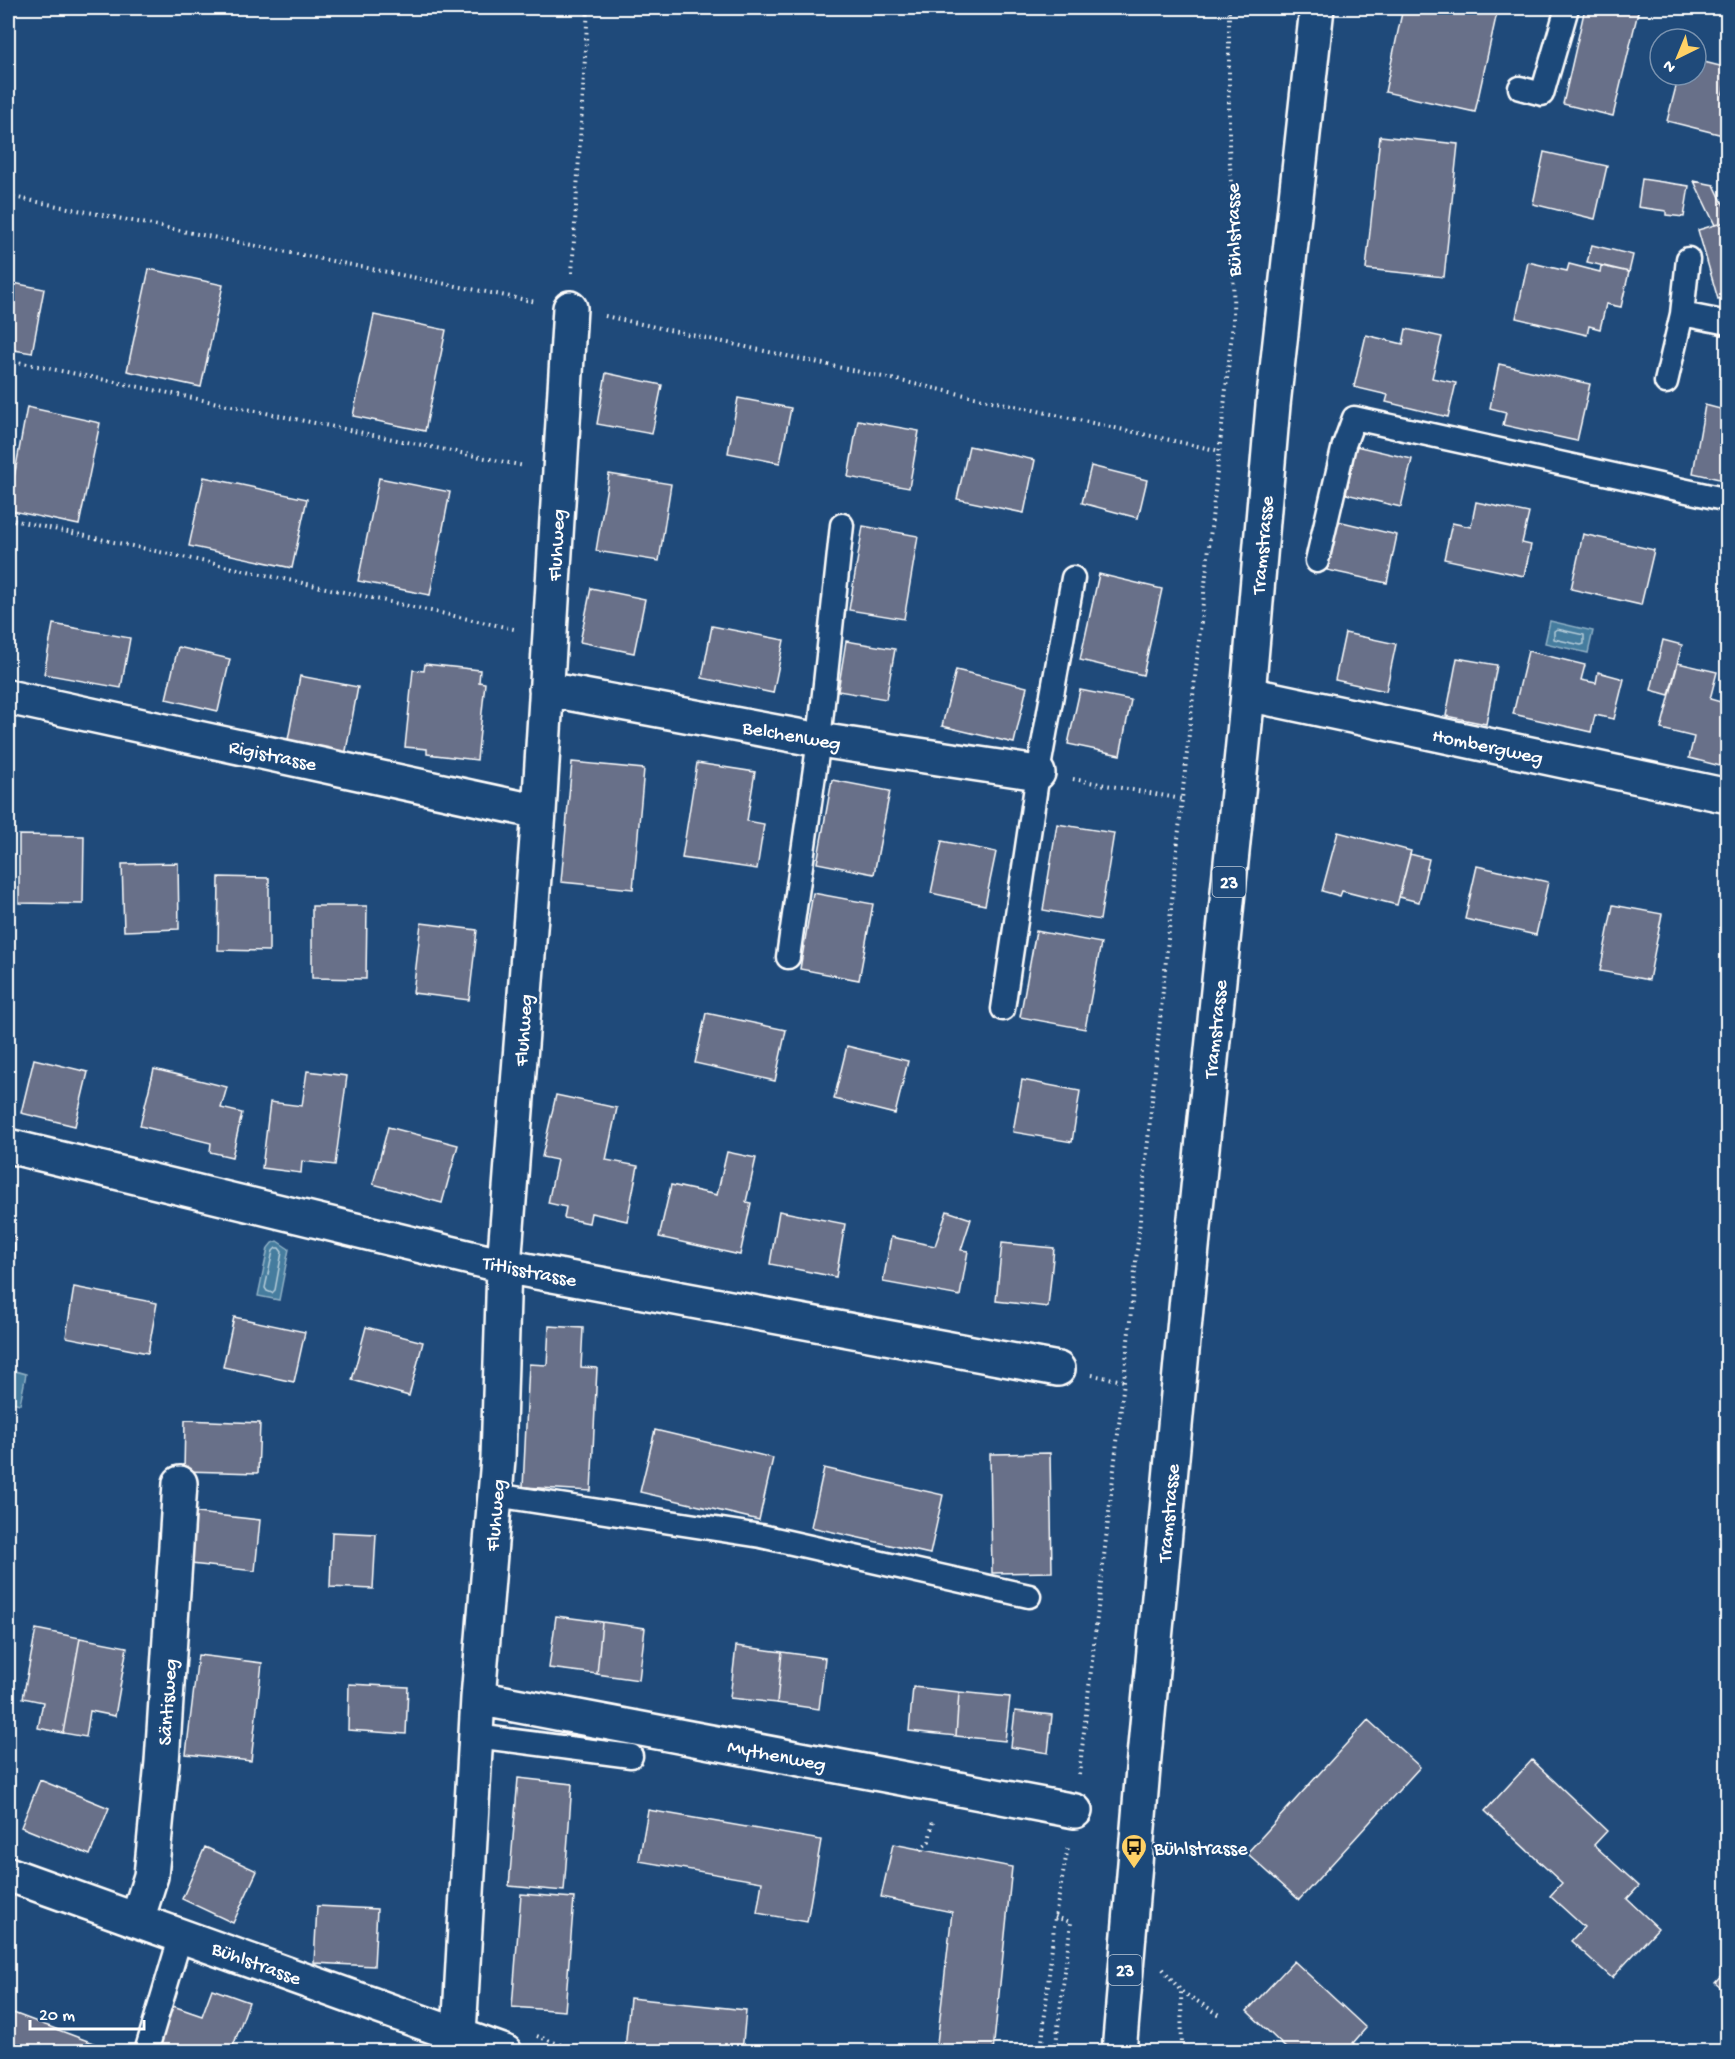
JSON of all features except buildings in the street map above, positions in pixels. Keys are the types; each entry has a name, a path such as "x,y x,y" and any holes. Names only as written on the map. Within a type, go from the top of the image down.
{"street":[{"name":"Tramstrasse","path":"1119,2052 1188,1287 1248,694 1273,405 1317,8"},
{"name":"Fluhweg","path":"459,2043 478,1698 498,1459 504,1266 539,812 570,309"},
{"name":"Belchenweg","path":"546,689 819,740 1038,773"},
{"name":"Hombergweg","path":"1248,694 1728,796"},
{"name":"Rigistrasse","path":"8,697 539,812"},
{"name":"Titlisstrasse","path":"8,1146 504,1266 1058,1369"},
{"name":"Säntisweg","path":"137,1920 151,1876 158,1808 180,1483"},
{"name":"Mythenweg","path":"478,1698 1075,1810"},
{"name":"Bühlstrasse","path":"8,1874 181,1935 459,2043 516,2042"}],"lane":[{"path":"1520,88 1542,94 1567,8"},
{"path":"1666,382 1682,314 1688,259"},
{"path":"1682,314 1728,322"},
{"path":"1317,561 1344,445 1354,418 1728,500"},
{"path":"788,957 819,740 842,525"},
{"path":"1003,1009 1038,773 1074,578"},
{"path":"495,1495 761,1536 1029,1596"},
{"path":"476,1736 631,1756"},
{"path":"146,2052 181,1935"}],"path":[{"path":"570,309 588,8"},
{"name":"Bühlstrasse","path":"1041,2052 1055,1917 1075,1810 1123,1393 1182,799 1233,323 1234,235 1229,147 1229,8"},
{"path":"8,196 570,309 1220,451"},
{"path":"8,360 560,474"},
{"path":"8,519 550,637"},
{"path":"1038,773 1182,799"},
{"path":"1055,1917 1071,1922 1055,2052"},
{"path":"1129,1926 1181,1991 1220,2016"},
{"path":"1181,1991 1182,2052"},
{"path":"516,2042 580,2052"}],"water":[{"path":"1550,621 1593,631 1588,653 1545,643"},
{"path":"277,1241 289,1249 279,1300 258,1296 268,1248"},
{"path":"8,1369 26,1374 20,1404 8,1401"}],"place":[{"name":"Bühlstrasse","path":"1134,1870"}]}
